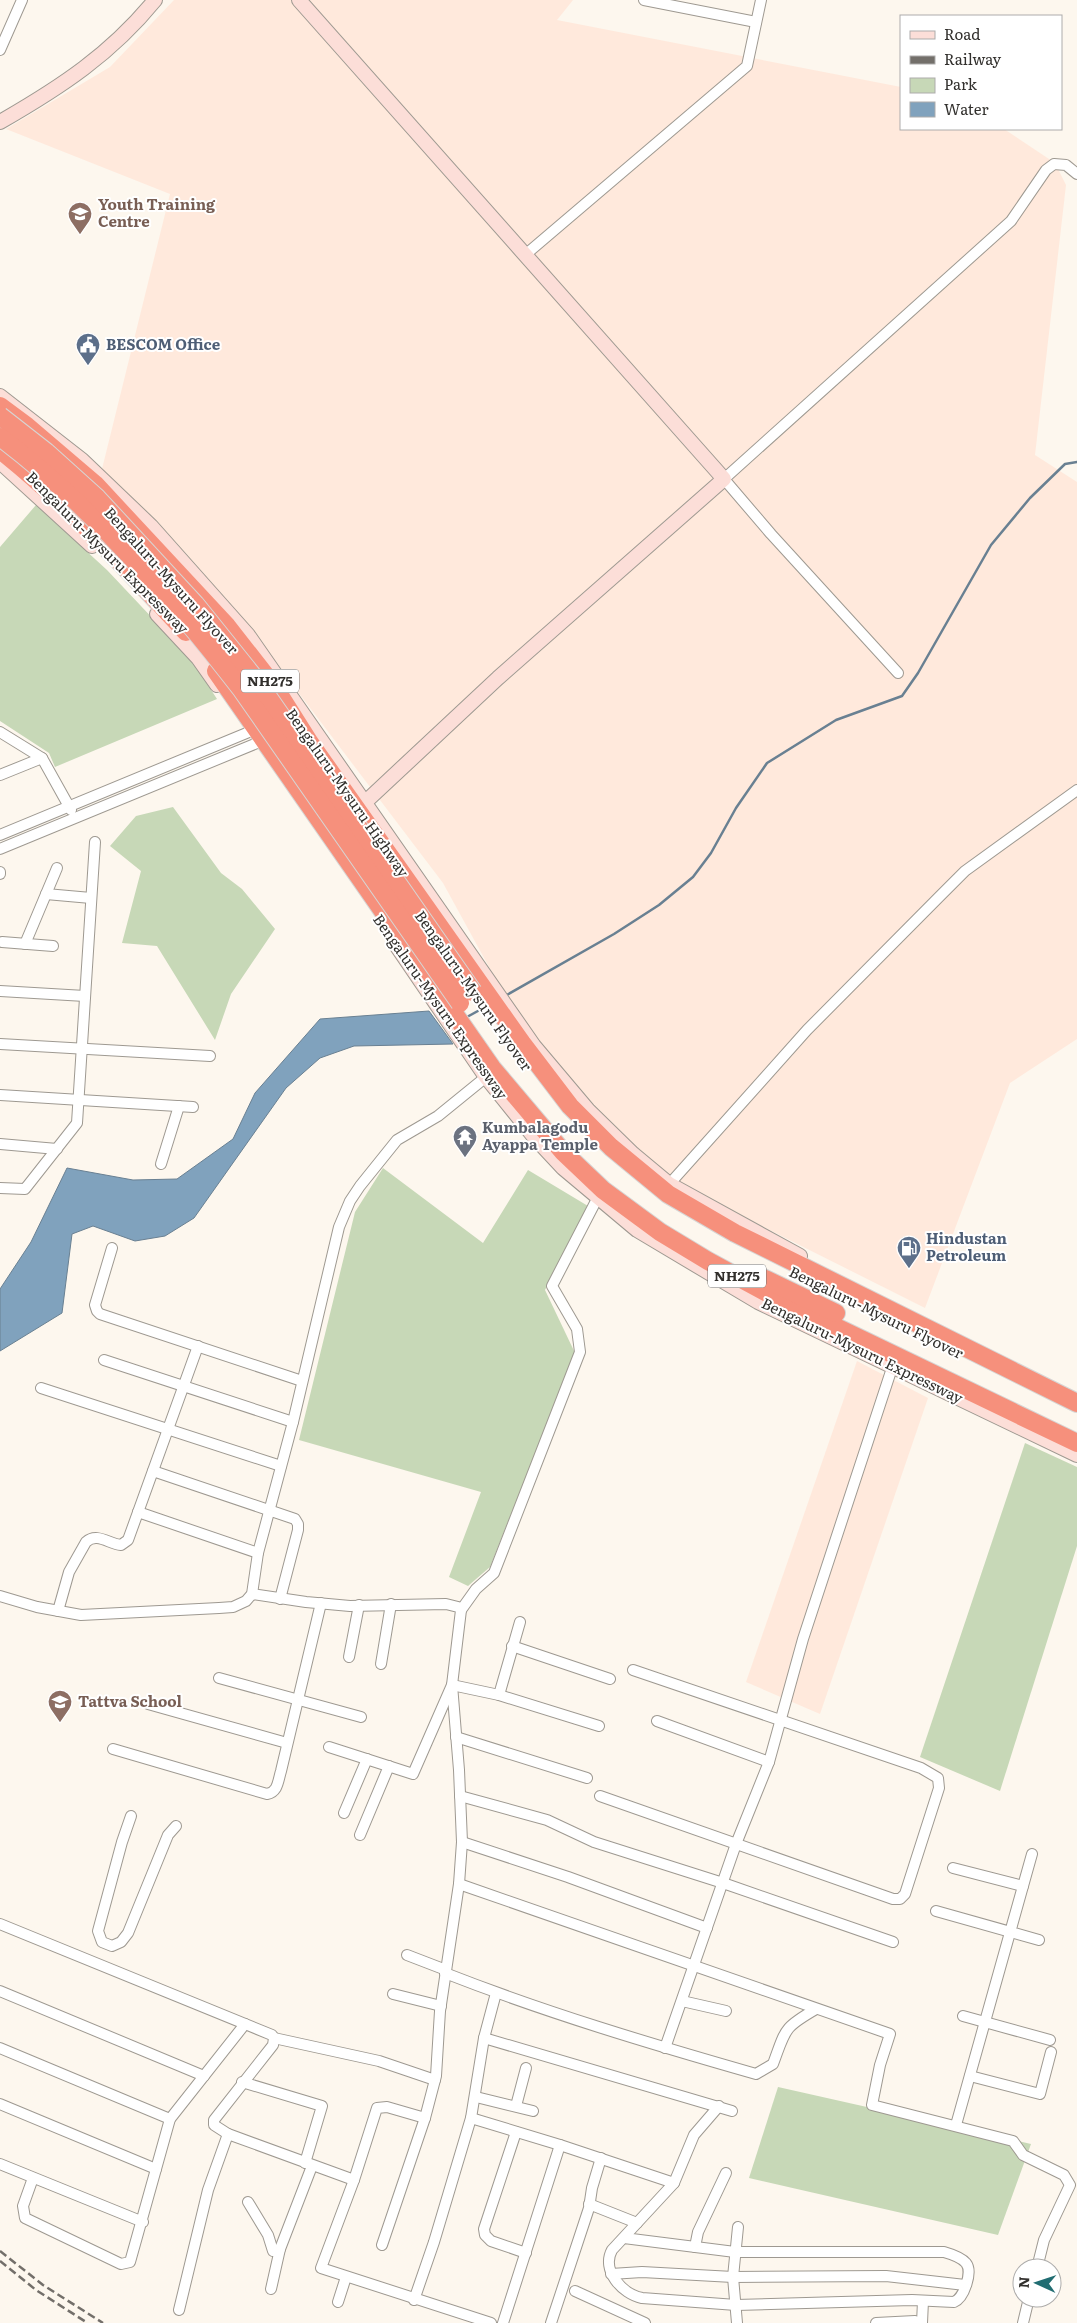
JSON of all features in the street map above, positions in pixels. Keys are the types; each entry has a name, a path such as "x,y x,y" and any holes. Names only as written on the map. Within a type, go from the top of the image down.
{"highway":[{"name":"Bengaluru-Mysuru Highway","path":"0,406 27,426 147,530 239,641 274,686 310,743 361,806 498,1000 570,1106 611,1147 735,1233 1077,1403"},
{"name":"Bengaluru-Mysuru Flyover","path":"0,416 46,452 97,498 195,604 256,680 442,949 534,1076 570,1119 610,1158 672,1207 741,1249 1077,1412"},
{"name":"Bengaluru-Mysuru Expressway","path":"0,437 35,465 85,511 182,615 207,645 248,698 456,1019"},
{"name":"Bengaluru-Mysuru Expressway","path":"0,450 46,489 115,563 190,636 263,735 325,833 492,1068 563,1152 603,1190 660,1232 708,1261 784,1302 1077,1443"},
{"name":"Bengaluru-Mysuru Flyover","path":"456,1019 521,1087 558,1130 605,1177 663,1221 733,1264 1077,1430"}],"street":[{"path":"0,50 22,0"},
{"path":"0,122 44,96 96,60 132,28 155,0"},
{"path":"299,0 771,534 898,674"},
{"path":"644,0 756,22"},
{"path":"525,255 747,66 761,0"},
{"path":"325,833 361,806 498,678 724,479 1011,221 1046,170 1054,164 1066,165 1077,174"},
{"name":"NH275","path":"0,396 82,460 147,530"},
{"name":"Bengaluru-Mysuru Expressway","path":"0,462 115,563 198,658 253,737 325,833"},
{"path":"115,563 147,530"},
{"path":"0,732 42,758 70,806 73,818"},
{"path":"0,835 70,806 253,737"},
{"path":"0,849 253,737"},
{"path":"0,775 42,758"},
{"path":"667,1187 807,1030 941,894 965,871 1077,790"},
{"path":"0,1188 25,1189 77,1123 95,842"},
{"path":"25,944 57,868"},
{"path":"46,894 91,898"},
{"path":"2,942 53,946"},
{"path":"0,992 85,996"},
{"name":"Bengaluru-Mysuru Expressway","path":"456,1019 486,1077 536,1138 563,1168 637,1230 758,1302 893,1365 1077,1455"},
{"path":"0,1044 210,1056"},
{"path":"0,1596 37,1607 81,1614 234,1607 246,1601 252,1594 258,1553 293,1422 339,1227 350,1201 397,1140 438,1116 486,1077"},
{"path":"0,1095 193,1107"},
{"path":"161,1164 179,1106"},
{"path":"0,1144 57,1149"},
{"name":"NH275","path":"667,1187 807,1260 1077,1394"},
{"path":"382,2245 425,2118 435,2080 441,2006 459,1884 462,1842 452,1685 461,1610 476,1589 494,1573 580,1352 577,1329 552,1286 598,1198"},
{"path":"112,1248 95,1305 97,1311 302,1381"},
{"path":"58,1611 70,1572 86,1542 90,1539 98,1538 116,1544 125,1544 198,1346"},
{"path":"104,1360 293,1422"},
{"path":"665,2048 736,1844 769,1762 803,1639 893,1365"},
{"path":"41,1388 282,1466"},
{"path":"152,1471 295,1519 298,1524 298,1530 280,1599"},
{"path":"138,1512 258,1553"},
{"path":"252,1594 280,1599 359,1605 446,1604 458,1607 461,1610"},
{"path":"113,1749 267,1794 276,1790 321,1603"},
{"path":"381,1664 391,1604"},
{"path":"349,1657 359,1605"},
{"path":"499,1695 520,1622"},
{"path":"512,1646 610,1679"},
{"path":"600,1796 893,1899 900,1899 905,1894 939,1788 938,1778 921,1768 633,1670"},
{"path":"219,1678 361,1717"},
{"path":"452,1685 499,1695 599,1726"},
{"path":"329,1747 413,1774 452,1685"},
{"path":"148,1704 287,1743"},
{"path":"657,1721 769,1762"},
{"path":"456,1737 587,1778"},
{"path":"344,1813 367,1759"},
{"path":"360,1834 389,1766"},
{"path":"460,1796 547,1820 594,1842 723,1883 893,1942"},
{"path":"131,1816 98,1931 102,1942 112,1946 121,1942 128,1933 168,1836 176,1826"},
{"path":"462,1842 568,1877 707,1928"},
{"path":"956,2126 1032,1854"},
{"path":"953,1868 1023,1886"},
{"path":"459,1884 890,2034 880,2065 872,2105 1013,2141 1023,2155 1064,2175 1069,2180 1068,2193 1044,2240 1040,2258"},
{"path":"936,1911 1039,1940"},
{"path":"0,1924 270,2033 274,2038 380,2062 435,2080"},
{"path":"407,1955 496,1993 665,2048 756,2074 773,2064 786,2030 793,2022 816,2009"},
{"path":"0,1990 204,2076"},
{"path":"414,2300 434,2242 471,2118 476,2097 484,2038 496,1993"},
{"path":"393,1994 441,2006"},
{"path":"682,2001 726,2011"},
{"path":"963,2016 1050,2040"},
{"path":"34,2178 23,2206 26,2218 121,2264 130,2262 143,2222 170,2119 245,2024"},
{"path":"274,2038 273,2045 242,2082 214,2121 216,2127 228,2134 354,2180"},
{"path":"484,2038 732,2111"},
{"path":"0,2048 170,2119"},
{"path":"970,2076 1040,2094 1051,2052"},
{"path":"516,2106 526,2068"},
{"path":"242,2082 322,2106 308,2164 280,2249 271,2289"},
{"path":"476,2097 534,2111"},
{"path":"0,2104 156,2169"},
{"path":"624,2238 734,2252 944,2252 966,2263 969,2272 958,2301 923,2300 736,2305 634,2297 611,2274 608,2268 609,2256 624,2238 674,2183 694,2135 719,2106"},
{"path":"425,2118 387,2107 376,2108 354,2180 321,2268 414,2300 491,2323"},
{"path":"471,2118 560,2144 674,2183"},
{"path":"516,2132 484,2229 485,2235 491,2241 526,2253"},
{"path":"180,2310 208,2190 228,2134"},
{"path":"503,2323 560,2144"},
{"path":"551,2323 589,2204 601,2158"},
{"path":"0,2164 143,2222"},
{"path":"695,2247 698,2232 726,2173"},
{"path":"248,2202 268,2234 273,2251 280,2249"},
{"path":"589,2204 638,2223"},
{"path":"737,2323 733,2277 738,2227"},
{"path":"611,2274 642,2272 733,2277 886,2276 965,2285"},
{"path":"338,2302 346,2277"},
{"path":"575,2291 624,2319 644,2323"},
{"path":"876,2323 915,2320 922,2323 923,2300"},
{"path":"1023,2323 1027,2308"}],"shaded area":[{"path":"174,0 573,0 557,20 900,87 900,130 1006,130 1055,163 1066,185 1035,455 1077,482 1077,1039 1010,1083 925,1308 668,1179 598,1113 538,1041 495,978 443,883 263,646 102,469 170,194 6,129 110,67"},
{"path":"857,1361 928,1398 820,1714 746,1682"}],"green space":[{"path":"36,505 107,570 191,659 217,699 55,767 49,753 0,721 0,547"},
{"path":"173,807 221,873 242,889 275,929 231,994 215,1040 157,946 122,943 141,871 110,846 136,816"},
{"path":"383,1168 483,1243 528,1170 588,1206 545,1290 575,1353 490,1567 468,1586 449,1577 481,1492 299,1440 355,1212"},
{"path":"1025,1443 1077,1467 1077,1546 1000,1791 920,1757"},
{"path":"778,2087 1031,2144 998,2235 749,2178"}],"water":[{"path":"429,1011 453,1044 354,1046 320,1058 286,1088 194,1218 165,1236 135,1241 93,1226 72,1234 62,1313 0,1351 0,1289 31,1242 67,1168 133,1180 177,1179 233,1139 255,1093 320,1019"}],"waterway":[{"path":"505,996 614,934 659,905 693,877 711,853 736,808 767,763 836,720 902,696 918,673 991,545 1030,498 1065,464 1077,462"},
{"path":"465,1018 487,1006"}],"railway":[{"path":"0,2251 43,2285 103,2323"},
{"path":"0,2261 36,2290 86,2322"}],"place":[{"name":"Youth Training Centre","path":"80,235"},
{"name":"BESCOM Office","path":"88,366"},
{"name":"Kumbalagodu Ayappa Temple","path":"465,1158"},
{"name":"Hindustan Petroleum","path":"909,1269"},
{"name":"Tattva School","path":"60,1723"}]}
